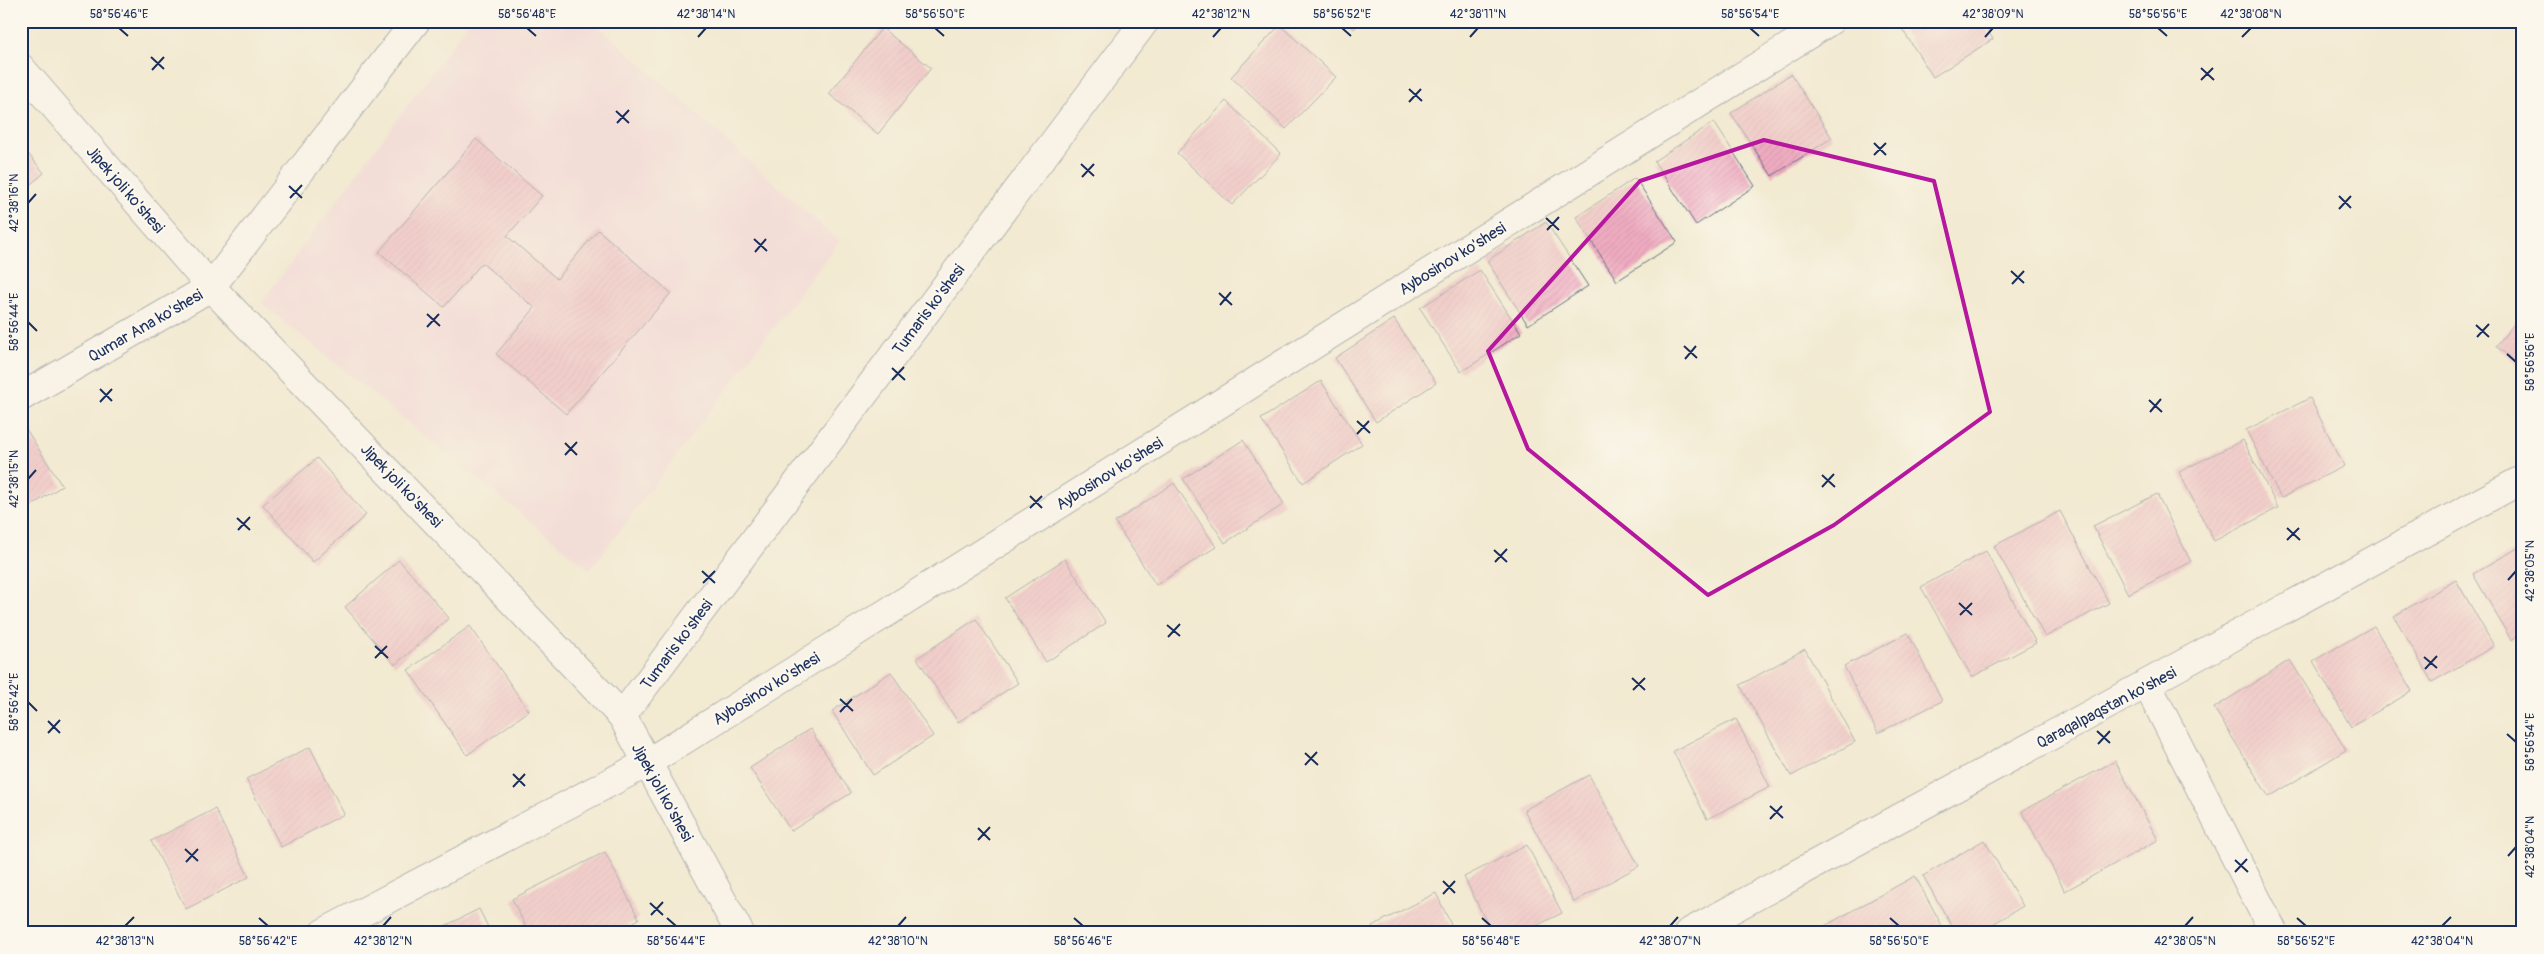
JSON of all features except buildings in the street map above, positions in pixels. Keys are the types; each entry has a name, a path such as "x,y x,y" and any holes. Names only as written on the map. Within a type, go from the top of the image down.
{"street":[{"name":"Qumar Ana ko'shesi","path":"21,397 211,287 416,21"},
{"name":"Tumaris ko'shesi","path":"622,716 1145,21"},
{"name":"Aybosinov ko'shesi","path":"323,933 647,763 1830,21"},
{"name":"Jipek joli ko'shesi","path":"21,68 211,287 622,716 740,933"},
{"name":"Qaraqalpaqstan ko'shesi","path":"1688,933 2523,479"},
{"path":"2147,684 2274,933"}],"highlighted area":[{"path":"1764,140 1934,181 1990,412 1834,525 1708,595 1528,449 1488,351 1640,181"}],"shaded area":[{"path":"470,21 593,21 839,241 590,570 261,303"}]}
